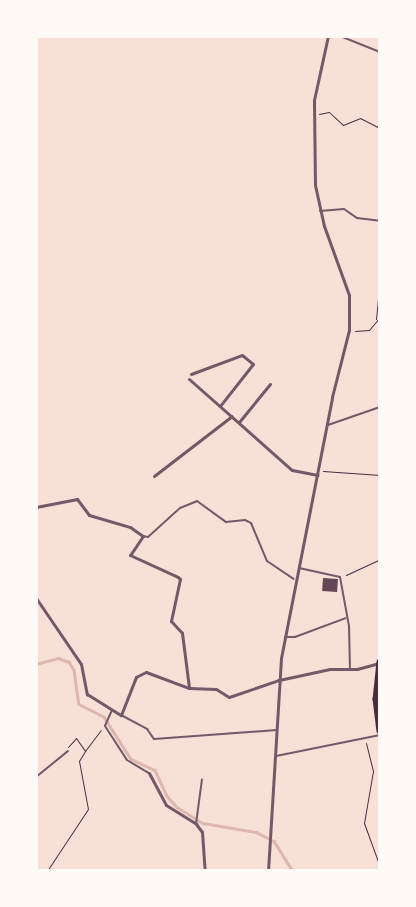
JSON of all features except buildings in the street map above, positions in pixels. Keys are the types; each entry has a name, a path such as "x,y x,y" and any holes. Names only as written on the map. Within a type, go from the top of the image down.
{"highway":[{"path":"380,663 376,699 380,733"}],"street":[{"path":"268,871 272,836 279,680 285,637 294,579 318,473 326,426 350,330 350,295 346,279 320,211 313,168 314,115 328,36"},
{"path":"191,374 242,355 254,364 220,406"},
{"path":"189,379 292,470 318,473"},
{"path":"239,422 270,384"},
{"path":"154,476 232,416"},
{"path":"36,507 77,499 89,515 130,527 142,536 130,554 180,579 171,621 182,633 188,688"},
{"path":"36,598 81,664 87,694 122,715 136,676 146,672 188,688 216,689 229,697 279,680 330,669 350,669 380,663"},
{"path":"149,773 166,805 196,822 202,832 205,871"}],"lane":[{"path":"340,36 380,52"},
{"path":"320,211 344,208 357,218 380,221"},
{"path":"326,426 380,406"},
{"path":"142,536 148,537 180,508 197,501 226,522 251,523 267,561 294,579"},
{"path":"298,567 340,577 346,618 350,669"},
{"path":"285,637 295,637 346,618"},
{"path":"112,710 105,721 105,726 127,760 149,773"},
{"path":"122,715 147,729 154,739 278,730"},
{"path":"276,756 380,733"},
{"path":"36,778 68,751"},
{"path":"196,822 202,779"}],"path":[{"path":"314,115 329,112 343,125 360,118 380,128"},
{"path":"350,330 369,330 376,319 380,279"},
{"path":"376,319 380,317"},
{"path":"318,473 380,475"},
{"path":"340,577 380,559"},
{"path":"47,871 88,809 80,761 85,751 105,726"},
{"path":"68,751 69,743 76,738 85,751"},
{"path":"364,738 373,771 364,823 380,867"}],"waterway":[{"path":"36,664 58,658 69,662 74,670 79,704 104,717 131,759 155,770 167,796 177,807 203,823 256,832 274,841 293,871"}]}
